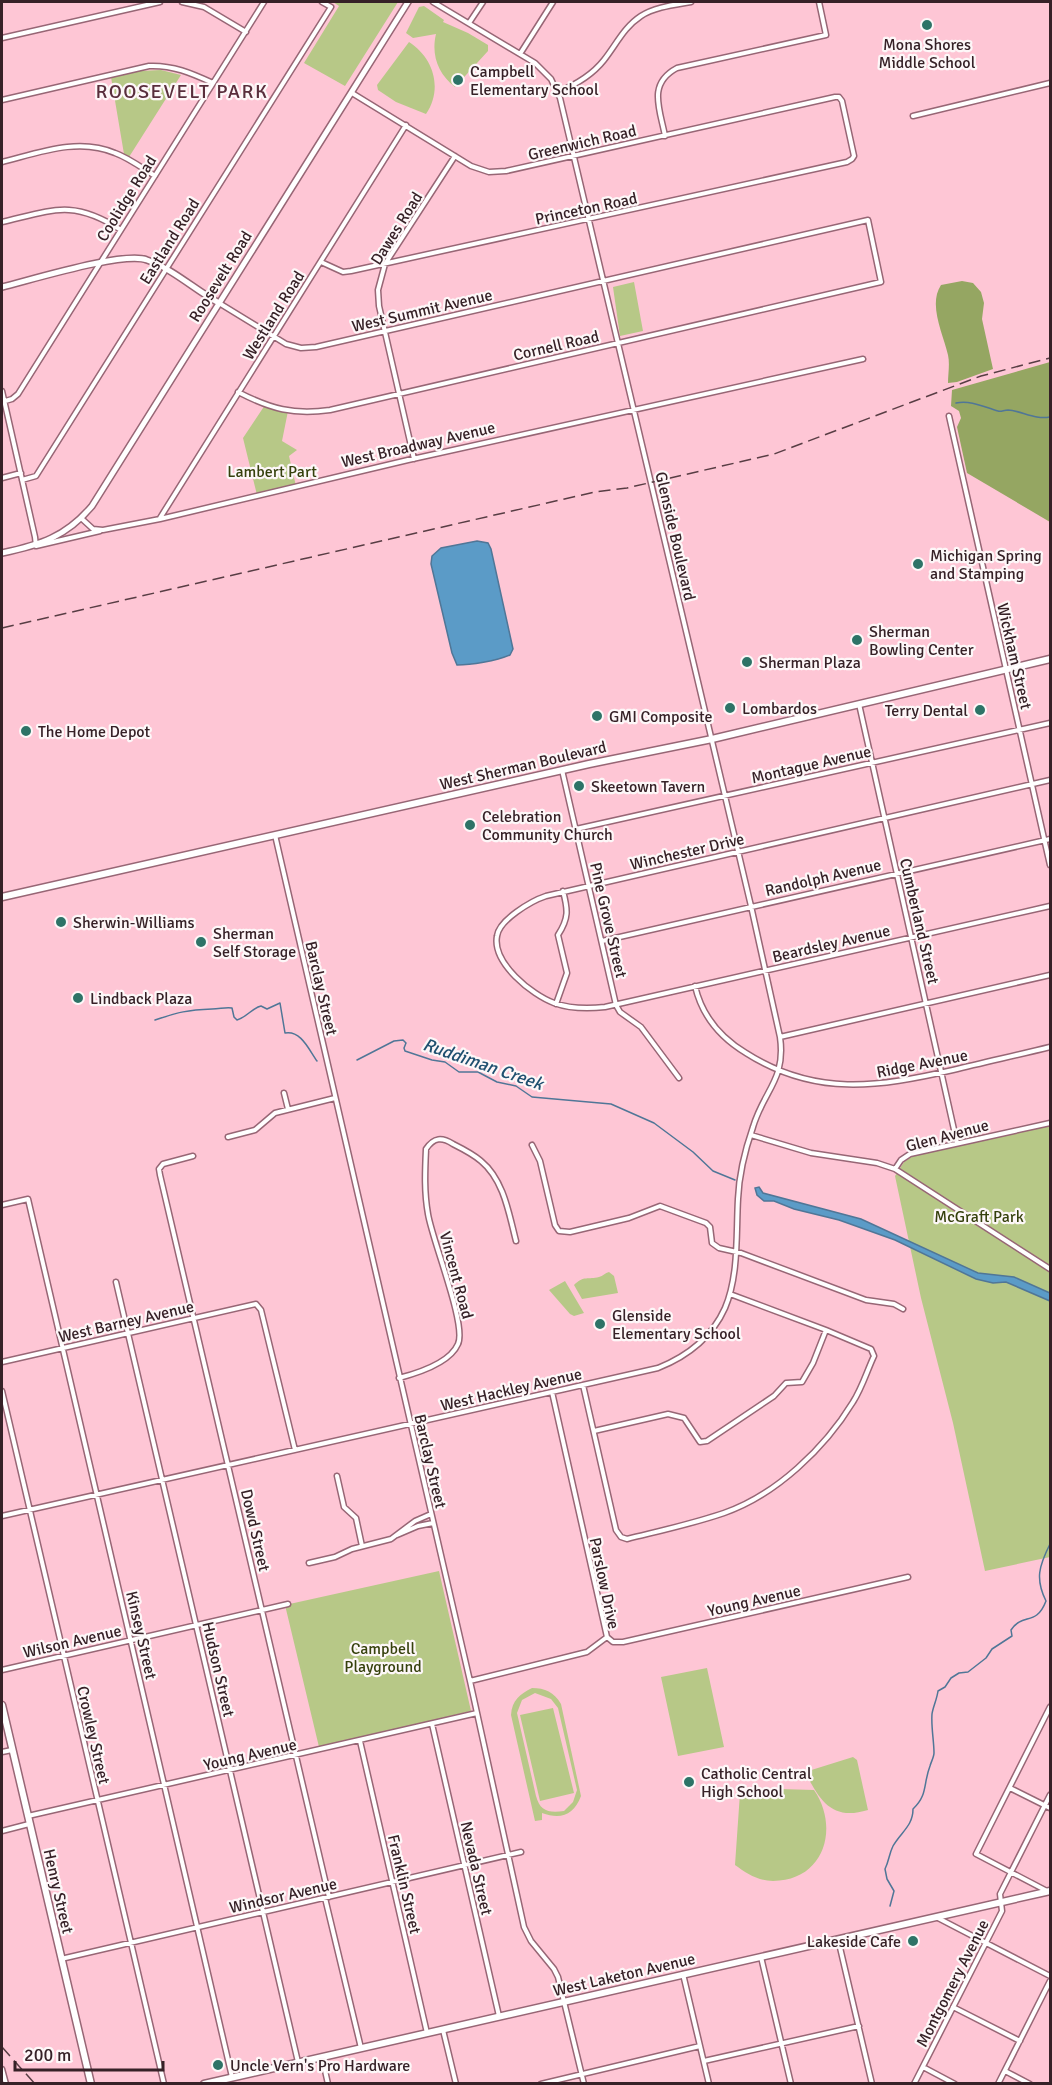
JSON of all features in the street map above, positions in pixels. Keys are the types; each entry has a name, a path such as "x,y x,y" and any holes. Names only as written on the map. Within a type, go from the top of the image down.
{"main road":[{"name":"West Sherman Boulevard","path":"2,897 562,770 712,739 1050,659"},
{"name":"Henry Street","path":"2,1705 91,2084"},
{"name":"West Laketon Avenue","path":"204,2084 1049,1892"}],"street":[{"path":"2,38 160,2"},
{"path":"182,2 204,7 246,32"},
{"name":"Coolidge Road","path":"3,401 12,399 18,394 264,2"},
{"name":"Eastland Road","path":"22,480 36,476 331,7 322,2"},
{"name":"Roosevelt Road","path":"36,546 63,532 81,518 99,494 408,2"},
{"name":"Glenside Boulevard","path":"433,2 520,54 545,72 558,92 712,739 780,1037 782,1051 779,1070 773,1087 756,1117 751,1135"},
{"path":"470,23 483,2"},
{"path":"520,54 553,2"},
{"path":"558,92 580,81 597,67 625,30 639,17 659,9 691,2"},
{"path":"665,136 657,98 661,81 671,71 826,35 819,2"},
{"path":"2,100 149,66 175,68 213,84"},
{"path":"914,116 1050,83"},
{"name":"Greenwich Road","path":"352,93 480,170 496,172 835,97 842,101 854,154"},
{"name":"Westland Road","path":"160,519 406,125"},
{"path":"2,162 67,147 92,146 118,154 155,176"},
{"name":"Princeton Road","path":"321,262 343,272 385,264 847,162 854,154"},
{"name":"Dawes Road","path":"414,459 379,306 378,290 385,264 455,156"},
{"path":"2,222 63,208 87,212 121,230"},
{"name":"West Summit Avenue","path":"2,287 100,263 139,257 166,269 286,344 301,348 316,347 385,332 868,220 882,282"},
{"name":"Cornell Road","path":"238,392 265,405 297,412 330,410 882,282"},
{"name":"West Broadway Avenue","path":"2,553 863,359"},
{"path":"2,391 36,546"},
{"name":"Wickham Street","path":"949,416 1050,865"},
{"path":"2,478 21,473"},
{"path":"81,518 93,529 104,530"},
{"name":"Cumberland Street","path":"859,704 957,1143"},
{"name":"Montague Avenue","path":"576,830 1050,723"},
{"name":"Pine Grove Street","path":"562,770 616,1005"},
{"name":"Winchester Drive","path":"616,1005 590,1009 574,1008 542,998 522,984 501,957 496,938 498,931 517,912 541,897 1050,780"},
{"name":"Barclay Street","path":"275,835 470,1681 524,1927 538,1951 554,1969 561,1986 584,2084"},
{"name":"Randolph Avenue","path":"602,941 1050,838"},
{"path":"556,1004 567,973 558,935 566,923 567,915 563,891"},
{"name":"Beardsley Avenue","path":"616,1005 1050,906"},
{"path":"780,1037 1050,975"},
{"name":"Ridge Avenue","path":"695,986 708,1019 723,1037 752,1058 779,1070 821,1082 863,1085 893,1083 1050,1047"},
{"path":"616,1005 620,1012 641,1027 679,1078"},
{"path":"284,1093 288,1109"},
{"path":"228,1137 260,1128 269,1116 288,1109 335,1098"},
{"name":"Glen Avenue","path":"751,1135 811,1153 877,1163 895,1169 901,1160 910,1154 1050,1123"},
{"name":"West Hackley Avenue","path":"2,1516 658,1368 678,1359 699,1345 712,1329 725,1308 730,1294 734,1274 739,1184 751,1135"},
{"name":"Vincent Road","path":"399,1378 444,1359 453,1353 460,1339 456,1313 428,1216 425,1166 426,1149 429,1144 439,1138 448,1141 480,1160 491,1171 505,1198 516,1241"},
{"path":"532,1145 540,1161 555,1225 559,1231 570,1232 629,1218 660,1206 706,1222 710,1227 712,1243 719,1248 735,1251 866,1300 894,1304 903,1309"},
{"name":"Dowd Street","path":"194,1155 163,1164 159,1169 296,1756 361,2048"},
{"path":"895,1169 1050,1269"},
{"name":"Kinsey Street","path":"2,1205 28,1199 232,2077"},
{"name":"Hudson Street","path":"116,1282 298,2062"},
{"path":"584,1385 618,1534 627,1539 724,1513 744,1504 789,1476 822,1446 854,1401 874,1353 871,1349 826,1330 730,1294"},
{"name":"West Barney Avenue","path":"2,1362 255,1304 261,1310 295,1450"},
{"path":"594,1431 668,1414 684,1418 700,1442 707,1441 774,1396 786,1383 802,1382 813,1363 826,1330"},
{"name":"Crowley Street","path":"2,1391 164,2084"},
{"name":"Parslow Drive","path":"470,1681 587,1652 607,1637 552,1392"},
{"path":"337,1476 344,1507 356,1518 362,1546"},
{"path":"397,1536 416,1521 431,1514"},
{"path":"309,1563 382,1542 433,1522"},
{"name":"Young Avenue","path":"607,1637 613,1642 623,1642 908,1576"},
{"name":"Wilson Avenue","path":"2,1670 288,1604"},
{"path":"1049,1892 976,1854 1050,1707"},
{"name":"Young Avenue","path":"2,1832 28,1820 97,1801 477,1713"},
{"path":"1044,1721 1050,1725"},
{"name":"Nevada Street","path":"432,1724 499,2017"},
{"name":"Franklin Street","path":"360,1741 427,2033"},
{"path":"2,1752 12,1750"},
{"path":"1010,1788 1050,1808"},
{"name":"Montgomery Avenue","path":"915,2084 1002,1911 1000,1894 1050,1795"},
{"name":"Windsor Avenue","path":"62,1959 521,1852"},
{"path":"936,1917 1050,1976"},
{"path":"838,1939 872,2084"},
{"path":"761,1957 790,2084"},
{"path":"683,1974 709,2084"},
{"path":"998,2084 1050,1981"},
{"path":"953,2007 1020,2041"},
{"path":"704,2061 859,2026"},
{"path":"443,2030 456,2084"},
{"path":"541,2084 700,2046"},
{"path":"322,2057 328,2084"},
{"path":"923,2067 956,2084"},
{"path":"2,2069 6,2084"},
{"path":"1005,2071 1030,2084"}],"green space":[{"path":"333,2 398,2 345,86 304,63 339,6"},
{"path":"424,6 444,20 443,22 488,45 488,51 455,87 444,76 437,64 434,49 436,34 413,38 406,33 419,7"},
{"path":"409,42 425,56 433,75 434,94 426,114 396,102 378,90 377,85"},
{"path":"161,70 181,75 129,157 124,154 111,77 140,71"},
{"path":"962,281 973,283 981,292 984,303 982,319 993,369 948,383 949,358 936,310 937,293 941,285"},
{"path":"634,282 643,331 620,336 613,287"},
{"path":"1050,362 1050,522 967,473 957,427 961,418 959,411 951,406 952,390"},
{"name":"Lambert Part","path":"265,405 288,411 282,441 297,450 289,456 296,486 257,495 243,438"},
{"name":"McGraft Park","path":"1050,1125 1050,1557 985,1571 895,1176 904,1162 913,1156"},
{"path":"609,1272 614,1276 618,1293 582,1299 574,1285 577,1282"},
{"path":"565,1281 584,1313 574,1316 570,1314 549,1290"},
{"name":"Campbell Playground","path":"439,1571 471,1711 319,1747 285,1605"},
{"path":"707,1668 724,1747 678,1756 661,1677"},
{"path":"532,1688 545,1690 555,1696 561,1704 581,1796 571,1812 561,1816 542,1813 542,1820 535,1821 511,1715 515,1701","holes":["535,1693 551,1699 558,1708 577,1790 573,1802 564,1811 558,1812 542,1808 538,1801 517,1713 522,1700"]},
{"path":"553,1708 574,1793 540,1801 520,1715"},
{"path":"853,1757 857,1760 868,1810 845,1813 836,1810 822,1800 805,1772"},
{"path":"744,1788 814,1790 822,1805 826,1820 826,1835 822,1850 805,1872 790,1879 768,1881 752,1876 735,1865 740,1793"}],"water":[{"path":"477,541 488,543 491,549 513,649 510,655 498,659 457,665 452,653 431,564 432,556 441,548"},
{"path":"759,1187 763,1193 861,1219 978,1273 1014,1277 1050,1293 1050,1301 1006,1282 993,1283 976,1279 895,1240 839,1220 794,1209 774,1201 764,1201 757,1195 755,1188"}],"waterway":[{"path":"956,403 972,403 999,411 1008,410 1039,417 1050,417"},
{"name":"Ruddiman Creek","path":"155,1020 177,1013 227,1008 232,1008 237,1020 258,1007 267,1009 280,1003 285,1033 291,1033 300,1038 317,1061"},
{"name":"Ruddiman Creek","path":"357,1060 394,1041 403,1040 406,1043 405,1051 445,1062 459,1072 478,1072 497,1082 516,1086 532,1097 611,1104 654,1123 693,1152 713,1171 735,1180"},
{"path":"890,1906 894,1891 887,1879 885,1869 893,1846 909,1824 913,1809 923,1794 934,1755 932,1714 938,1691 945,1687 951,1678 959,1673 968,1672 986,1658 992,1649 1012,1636 1011,1630 1016,1625 1034,1617 1042,1609 1046,1601 1040,1586 1040,1572 1050,1544"}],"railway":[{"path":"2,628 595,492 627,488 774,454 981,376 1050,358"},
{"path":"2,2047 35,2084"}],"place":[{"name":"Mona Shores Middle School","path":"927,25"},
{"name":"Campbell Elementary School","path":"458,80"},
{"name":"Michigan Spring and Stamping","path":"918,564"},
{"name":"Sherman Bowling Center","path":"857,640"},
{"name":"Sherman Plaza","path":"747,662"},
{"name":"Lombardos","path":"730,708"},
{"name":"Terry Dental","path":"980,710"},
{"name":"GMI Composite","path":"597,716"},
{"name":"The Home Depot","path":"26,731"},
{"name":"Skeetown Tavern","path":"579,786"},
{"name":"Celebration Community Church","path":"470,825"},
{"name":"Sherwin-Williams","path":"61,922"},
{"name":"Sherman Self Storage","path":"201,942"},
{"name":"Lindback Plaza","path":"78,998"},
{"name":"Glenside Elementary School","path":"600,1324"},
{"name":"Catholic Central High School","path":"689,1782"},
{"name":"Lakeside Cafe","path":"913,1941"},
{"name":"Uncle Vern's Pro Hardware","path":"218,2065"}],"district":[{"name":"ROOSEVELT PARK","path":"182,91"}]}
